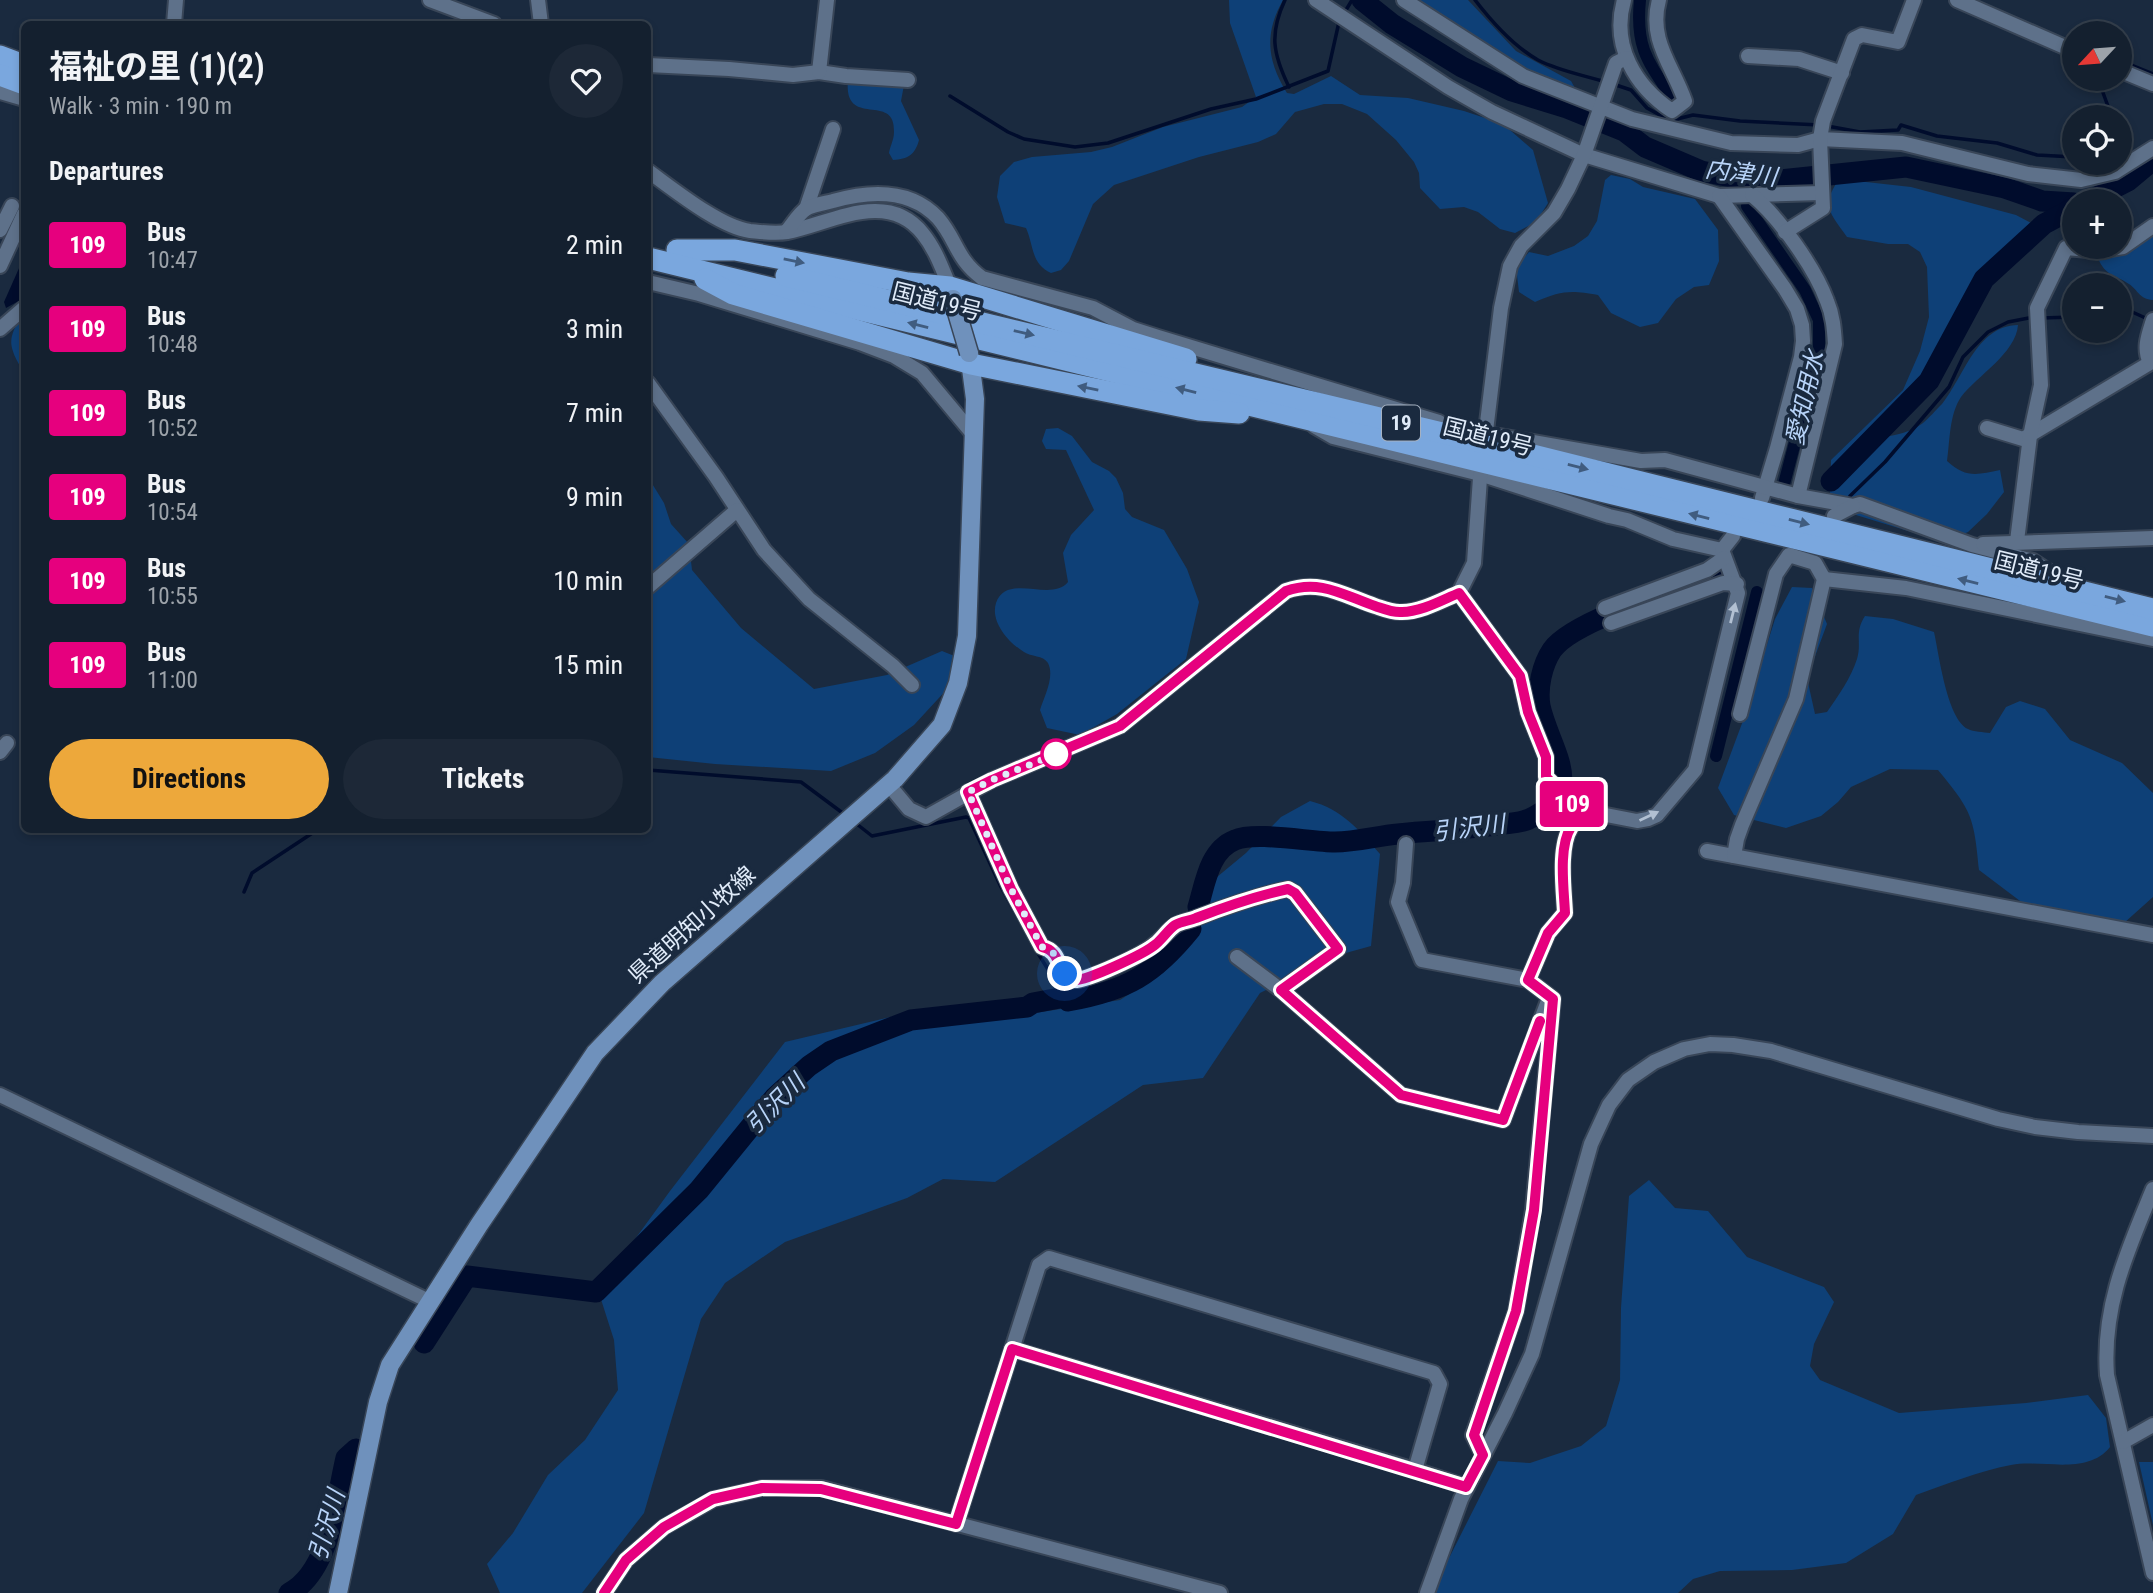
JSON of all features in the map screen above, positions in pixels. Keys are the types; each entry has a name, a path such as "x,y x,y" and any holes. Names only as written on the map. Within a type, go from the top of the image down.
{"highway":[{"path":"0,56 21,64"},
{"path":"0,75 21,83"},
{"name":"国道19号","path":"651,244 678,258 1483,453 2153,608"},
{"path":"678,258 735,250 952,293 1204,364 1300,408"},
{"name":"国道19号","path":"651,258 678,258"},
{"path":"678,258 733,294 970,359 1199,410 1300,408"},
{"name":"国道19号","path":"1483,453 2001,599 2153,626"}],"main road":[{"name":"県道明知小牧線","path":"338,1593 378,1402 390,1365 479,1225 595,1053 662,983 889,785 942,725 958,683 967,636 975,400 970,359 952,293"}],"street":[{"path":"174,21 176,0"},
{"path":"430,0 486,21"},
{"path":"537,0 540,21"},
{"path":"819,72 827,0"},
{"path":"1316,0 1448,87 1492,112 1584,155 1719,196 1821,193"},
{"path":"1404,0 1506,67 1633,119 1731,143 1798,145 1820,139 1902,143 2028,174 2081,180 2115,173 2153,148"},
{"path":"1623,0 1620,12 1621,36 1626,58 1651,97 1672,111 1685,101 1659,46 1655,26 1659,0"},
{"path":"1785,232 1823,208 1820,139 1823,121 1854,39 1862,35 1898,42 1914,0"},
{"path":"1957,0 2062,46"},
{"path":"1748,56 1799,59 1842,72"},
{"path":"889,785 909,809 926,817 992,780 1120,726 1286,591 1302,586 1318,586 1400,613 1459,593 1474,563 1483,453 1501,308 1510,266 1521,246 1554,213 1584,155 1616,63 1626,58"},
{"path":"651,65 793,75 819,72 908,80"},
{"path":"2132,75 2153,84"},
{"path":"0,92 21,98"},
{"path":"786,232 806,209 833,129"},
{"path":"651,173 722,221 745,230 786,232 853,212 880,211 904,218 922,232 938,257 952,293"},
{"path":"806,209 859,194 886,193 905,198 938,218 968,268 982,278 1093,308 1158,337 1463,430 1483,453 1609,516 1629,514 1673,539 1723,554 1737,584 1738,593 1695,770 1657,815 1636,821 1583,814 1546,777 1546,757 1528,712 1520,676 1459,593"},
{"path":"1752,195 1768,207 1816,277 1828,301 1834,324 1835,344 1798,496"},
{"path":"1719,196 1785,289 1797,309 1802,325 1801,357 1764,493"},
{"path":"0,230 18,210"},
{"path":"0,266 18,210"},
{"path":"2017,541 2030,436 2040,385 2037,308 2066,248 2100,251 2123,247 2153,226"},
{"path":"651,283 699,294 894,356 922,373 974,435"},
{"path":"0,329 21,310"},
{"path":"1987,428 2023,439 2150,363 2145,354 2146,340 2153,320"},
{"path":"651,387 716,477 764,551 809,599 893,666 912,685"},
{"path":"1300,408 1333,437 1639,467 1665,460 1764,493 1853,506"},
{"path":"1833,516 1860,504 1972,545 2033,561 2048,571 2051,584"},
{"path":"651,584 737,510"},
{"path":"1605,608 1707,570 1723,554 1732,537"},
{"path":"1972,545 2017,541 2153,538"},
{"path":"1734,856 1742,825 1796,699 1824,579 1815,563 1788,555 1776,574 1740,714"},
{"path":"1824,579 2001,599 2153,639"},
{"path":"1611,623 1723,583 1737,584"},
{"path":"968,792 1029,924 1042,947 1049,948 1056,955 1069,978 1083,979 1149,949 1180,922 1192,920 1245,899 1288,889 1295,893 1338,949 1281,990"},
{"path":"1528,980 1548,933 1565,913 1565,844 1569,829 1583,814"},
{"path":"1406,844 1403,883 1398,902 1422,960 1528,980 1553,999 1534,1210 1516,1311 1474,1435 1483,1455"},
{"path":"1707,851 2153,935"},
{"path":"1237,957 1281,990 1401,1095 1503,1120 1550,996"},
{"path":"1427,1593 1466,1487 1532,1354 1591,1144 1609,1105 1628,1080 1654,1062 1684,1049 1710,1044 1733,1045 1772,1051 1998,1119 2067,1131 2153,1136"},
{"path":"0,1095 431,1302"},
{"path":"2153,1189 2121,1266 2106,1334 2107,1375 2153,1573"},
{"path":"956,1524 1039,1265 1049,1258 1434,1373 1440,1384 1415,1470"},
{"path":"1012,1349 1466,1487"},
{"path":"2123,1442 2153,1425"},
{"path":"604,1593 626,1560 664,1527 713,1499 762,1488 821,1489 1220,1593"}],"shaded area":[{"path":"1229,0 1283,0 1273,24 1270,47 1275,69 1287,93 1294,94 1331,76 1360,95 1408,98 1464,111 1503,124 1533,150 1548,203 1536,222 1515,233 1500,229 1478,212 1464,207 1440,209 1420,188 1419,173 1414,162 1396,140 1367,114 1342,104 1324,104 1295,112 1276,134 1258,142 1199,157 1114,185 1093,204 1069,261 1061,270 1051,273 1045,269 1036,260 1026,228 1005,223 997,197 1000,176 1014,162 1032,157 1091,152 1112,147 1163,127 1242,107 1256,97 1230,23"},
{"path":"1414,0 1468,0 1516,51 1571,81 1576,90 1533,75"},
{"path":"848,80 904,85 901,101 919,140 910,155 893,160 889,153 894,135 892,120 887,114 861,108 853,103 849,95"},
{"path":"1611,175 1630,179 1643,187 1695,199 1718,230 1719,261 1709,285 1694,287 1676,299 1658,323 1640,327 1611,313 1598,295 1566,293 1535,302 1519,292 1516,267 1529,252 1548,256 1574,246 1588,236 1597,221 1605,180"},
{"path":"1839,179 1911,187 2016,215 2033,224 2039,239 2013,265 1969,288 1933,364 1909,397 1879,428 1882,437 1909,431 1923,423 1950,393 1981,343 2004,328 2018,325 2016,335 2003,355 1968,389 1957,404 1952,420 1947,461 1966,473 2000,470 2004,492 1968,532 1944,542 1843,511 1830,494 1831,460 1903,390 1920,351 1929,317 1927,267 1920,252 1908,244 1888,244 1847,237 1832,215 1829,203"},
{"path":"2153,233 2153,300 2142,296 2132,287 2132,273 2109,273 2098,259 2132,259 2132,245"},
{"path":"21,264 21,300 6,308 4,302"},
{"path":"21,318 21,367 12,349 14,330"},
{"path":"1058,428 1072,436 1092,462 1116,478 1123,493 1125,509 1132,517 1164,530 1187,569 1199,602 1186,659 1117,714 1080,735 1047,728 1040,710 1050,681 1048,663 1027,654 1012,643 998,624 995,610 1002,594 1010,590 1051,590 1068,582 1063,553 1071,535 1094,510 1066,450 1046,449 1042,441 1046,429"},
{"path":"651,482 664,503 671,524 689,544 692,570 741,628 814,689 887,675 942,651 957,657 961,674 914,725 875,753 831,771 651,757"},
{"path":"1792,587 1812,588 1827,624 1807,678 1815,714 1827,712 1844,687 1857,659 1859,633 1865,616 1893,619 1934,632 1949,700 1961,723 1968,729 1990,733 2006,707 2020,701 2045,709 2070,740 2122,763 2153,793 2153,897 2124,923 2028,907 1979,870 1973,826 1965,806 1938,770 1890,769 1851,787 1821,816 1786,828 1734,815 1718,788 1744,718 1775,619"},
{"path":"1310,801 1341,815 1380,854 1371,946 1335,956 1260,993 1203,1078 1143,1085 995,1182 943,1179 907,1198 785,1242 725,1283 701,1319 644,1513 582,1593 500,1593 487,1564 513,1533 548,1475 585,1440 618,1390 614,1340 598,1290 670,1191 785,1042 899,1015 1028,1014 1120,1000 1164,972 1199,930 1217,877 1246,853 1281,817"},
{"path":"1649,1180 1675,1208 1708,1211 1747,1257 1824,1287 1834,1302 1814,1344 1810,1366 1820,1380 1899,1413 2088,1395 2106,1418 2110,1447 2100,1456 2077,1464 2011,1465 1975,1474 1916,1495 1893,1534 1846,1563 1792,1570 1720,1571 1693,1579 1678,1593 1436,1593 1445,1566 1498,1461 1530,1463 1581,1446 1606,1426 1620,1380 1621,1308 1629,1196"},
{"path":"2139,1462 2153,1462 2153,1525"}],"waterway":[{"path":"1285,0 1277,23 1275,44 1279,64 1289,87"},
{"path":"1343,15 1352,0"},
{"name":"内津川","path":"1362,0 1392,24 1462,67 1512,91 1567,108 1624,131 1645,147 1701,171 1731,177 1780,180 1906,167 2005,188 2042,201 2062,202"},
{"path":"1475,0 1504,33 1538,60 1606,82"},
{"name":"愛知用水","path":"1640,0 1642,44 1651,66 1675,102"},
{"path":"950,96 1024,139 1075,147 1108,143 1211,109 1256,99 1328,71 1339,22"},
{"path":"2132,65 2153,74"},
{"path":"1613,84 1631,90 1647,108 1667,119 1693,115 1740,121 1820,125"},
{"path":"2102,91 2108,105"},
{"path":"1827,126 1860,132 1898,130 1901,125 1937,136 1997,143 2037,155 2062,156"},
{"name":"内津川","path":"2112,189 2128,181 2153,160"},
{"path":"19,210 21,206"},
{"name":"愛知用水","path":"1747,206 1805,290 1819,320 1819,351 1784,484"},
{"path":"1831,481 1929,381 1984,279 2044,224 2062,214"},
{"path":"2132,312 2150,320"},
{"path":"1850,496 1885,462 1949,387 1963,357 1988,332 2008,322 2034,317"},
{"path":"2041,318 2062,317"},
{"name":"引沢川","path":"1198,907 1209,869 1219,851 1235,840 1256,837 1324,842 1351,841 1519,822 1547,808 1558,796 1562,783 1561,768 1539,699 1543,670 1552,650 1564,638 1606,616 1725,573"},
{"name":"愛知用水","path":"1716,756 1757,592"},
{"path":"651,770 801,782 844,814"},
{"path":"853,821 872,836 969,818 1001,887 1024,928"},
{"path":"244,892 252,873 312,833"},
{"name":"引沢川","path":"424,1343 467,1276 596,1292 699,1190 775,1097 809,1066 831,1051 911,1020 1027,1007 1033,1003 1065,997 1068,1001 1106,992 1137,979 1151,969 1191,929"},
{"path":"1036,950 1065,997"},
{"name":"引沢川","path":"289,1593 303,1583 322,1552 334,1514 346,1458 356,1449"}],"bus line":[{"name":"109","path":"604,1593 626,1560 664,1527 713,1499 762,1488 821,1489 956,1524 1012,1349 1466,1487 1483,1455 1474,1435 1516,1311 1534,1210 1553,999 1528,980 1548,933 1565,913 1565,844 1569,829 1583,814 1546,777 1546,757 1528,712 1520,676 1459,593 1400,613 1318,586 1302,586 1286,591 1120,726 968,792 1011,889 1042,947 1049,948 1056,955 1069,978 1083,979 1149,949 1180,922 1192,920 1245,899 1288,889 1295,893 1338,949 1281,990 1401,1095 1503,1120 1540,1021"}],"route":[{"path":"1056,754 1066,750 968,792 1029,924 1042,947 1049,948 1056,955 1065,974"}]}
